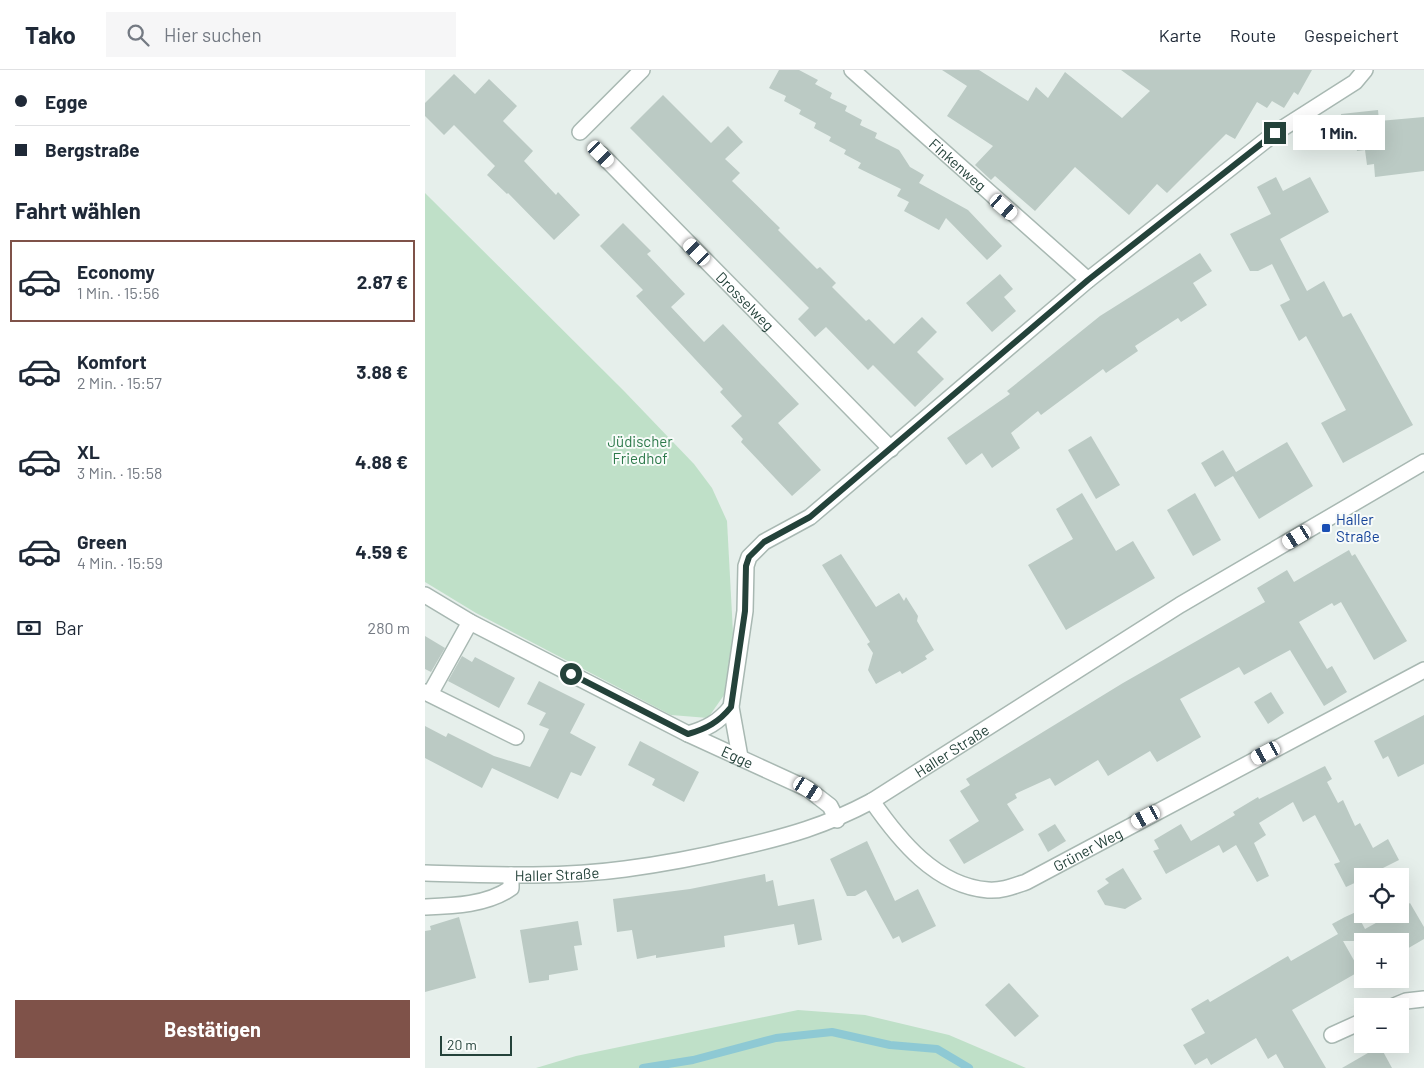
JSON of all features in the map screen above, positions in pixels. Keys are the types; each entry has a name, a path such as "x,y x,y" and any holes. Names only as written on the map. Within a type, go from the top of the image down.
{"street":[{"path":"580,132 642,70"},
{"name":"Finkenweg","path":"852,70 1088,280"},
{"path":"740,757 731,707 745,611 746,566 749,557 764,542 810,517 1088,280 1275,133 1355,82 1365,70"},
{"name":"Drosselweg","path":"601,154 891,449"},
{"name":"Haller Straße","path":"425,873 511,875 616,870 672,861 796,834 837,820 872,801 1180,605 1424,462"},
{"name":"Egge","path":"425,594 470,622 688,734 815,793 830,806 837,820"},
{"path":"470,622 427,693 515,737"},
{"name":"Grüner Weg","path":"872,801 921,862 972,886 989,890 1006,888 1026,882 1424,670"},
{"path":"688,734 706,729 722,718 731,707"},
{"path":"425,907 482,901 502,894 511,888 511,875"},
{"path":"1409,1000 1424,998"},
{"path":"1332,1034 1354,1025"}],"green space":[{"name":"Jüdischer Friedhof","path":"425,193 624,391 694,464 712,488 727,521 733,633 724,695 708,718 671,715 476,613 425,582"},
{"path":"798,1010 865,1015 949,1035 1026,1068 536,1068 576,1056"}],"building":[{"path":"779,70 799,70 818,80 815,84 832,93 830,98 847,106 845,111 862,120 860,125 877,133 875,138 899,150 910,167 924,175 919,183 968,210 1002,246 987,260 946,218 939,230 904,211 909,202 897,196 901,189 858,168 861,163 844,154 846,150 829,141 831,137 814,128 816,123 799,114 801,110 784,101 786,96 769,88"},
{"path":"942,70 979,70 1028,101 1036,87 1048,98 1065,72 1122,118 1150,91 1121,70 1312,70 1298,95 1294,92 1284,108 1272,101 1267,108 1257,102 1235,139 1226,134 1167,193 1157,184 1129,215 1075,167 1035,211 995,176 991,180 975,165 993,146 947,116 967,86"},
{"path":"454,74 475,94 489,79 517,106 503,121 533,151 524,161 556,195 558,192 580,215 554,240 508,193 487,175 495,166 454,125 444,135 425,116 425,103"},
{"path":"663,95 711,143 728,126 743,142 725,159 740,173 732,181 780,228 778,230 817,269 820,267 836,283 832,287 866,321 869,319 894,344 922,317 937,332 917,352 944,379 915,407 873,365 868,370 826,327 815,337 798,319 809,308 630,128"},
{"path":"1378,110 1379,121 1424,117 1424,171 1375,177 1374,164 1367,165 1365,150 1357,151 1356,144 1344,144 1341,114"},
{"path":"1276,177 1283,191 1310,177 1329,212 1280,239 1307,291 1324,281 1343,317 1351,313 1413,425 1343,463 1321,423 1346,410 1306,336 1299,341 1280,305 1290,300 1272,264 1258,271 1250,271 1230,234 1271,214 1257,187"},
{"path":"623,223 651,251 647,254 685,294 671,307 704,342 723,324 799,404 778,423 821,470 792,496 741,442 743,439 731,426 742,416 720,392 723,389 636,296 643,290 600,246"},
{"path":"1200,253 1212,271 1193,283 1207,305 1181,322 1178,318 1135,346 1138,351 1106,373 1103,369 1041,415 1038,411 1011,433 1020,448 992,468 982,453 966,465 947,438 1010,394 1007,391 1100,316"},
{"path":"1000,274 1013,289 1004,297 1016,311 992,332 966,303"},
{"path":"1091,436 1120,485 1096,499 1068,450"},
{"path":"1287,442 1313,486 1259,519 1233,476 1215,487 1201,463 1223,450 1236,472"},
{"path":"1082,493 1116,551 1133,541 1155,578 1066,630 1028,565 1073,539 1056,509"},
{"path":"1195,493 1221,540 1193,556 1167,510"},
{"path":"1349,550 1352,556 1355,554 1407,641 1374,660 1341,602 1334,606 1332,603 1299,622 1327,669 1332,666 1347,692 1324,706 1290,650 1244,675 1239,667 1180,699 1201,737 1157,762 1150,751 1108,776 1098,760 1055,786 1050,778 1015,794 1017,798 1007,804 1024,830 964,864 949,840 979,821 960,791 970,785 966,779 1123,683 1265,602 1257,588 1287,570 1294,582"},
{"path":"841,554 876,607 899,593 904,601 906,597 918,616 917,621 934,650 925,656 927,659 902,674 900,671 876,684 868,670 873,653 867,644 870,642 822,565"},
{"path":"425,636 445,648 431,672 425,669"},
{"path":"462,656 472,662 475,657 515,678 499,708 448,681"},
{"path":"539,681 585,704 570,733 596,747 581,776 571,772 558,799 492,768 482,788 425,758 425,726 446,737 448,733 494,756 530,767 549,729 539,725 546,713 527,704"},
{"path":"1271,692 1284,713 1268,724 1254,702"},
{"path":"1424,715 1424,764 1398,777 1388,756 1383,759 1374,741"},
{"path":"640,741 699,772 684,802 652,785 655,779 628,765"},
{"path":"1325,766 1332,779 1327,782 1338,803 1343,800 1355,826 1360,823 1373,848 1388,839 1399,860 1383,868 1354,868 1354,883 1346,887 1334,864 1340,862 1315,815 1303,822 1293,802 1259,823 1266,835 1254,843 1269,876 1257,882 1236,845 1223,853 1219,845 1166,874 1153,851 1159,849 1154,840 1181,824 1191,841 1235,815 1233,812 1258,797 1259,799"},
{"path":"1055,824 1066,841 1048,852 1038,834"},
{"path":"867,841 895,901 918,889 936,926 902,943 899,936 893,939 866,890 855,896 847,896 830,859"},
{"path":"1123,868 1142,899 1125,909 1105,905 1097,891 1109,883 1105,879"},
{"path":"765,874 766,882 773,880 778,906 814,899 822,940 798,945 794,924 724,936 725,947 656,958 656,955 637,959 632,930 617,932 613,899 690,889"},
{"path":"1409,904 1424,927 1424,939 1409,948 1409,933 1354,933 1354,941 1343,941 1354,960 1354,974 1292,1010 1326,1068 1284,1068 1276,1054 1268,1059 1256,1038 1211,1065 1207,1058 1195,1065 1183,1045 1205,1033 1191,1009 1208,999 1210,1002 1288,956 1291,961 1338,934 1332,924 1354,913 1354,923 1362,923 1365,929 1376,923 1409,923"},
{"path":"459,917 476,978 425,992 425,931 431,930 430,926"},
{"path":"578,921 582,945 574,946 578,970 549,975 549,980 529,983 520,930"},
{"path":"1009,983 1039,1016 1015,1037 985,1005"},
{"path":"1368,1053 1384,1053 1392,1068 1342,1068"}],"waterway":[{"path":"643,1068 693,1060 776,1038 832,1032 890,1045 937,1049 969,1068"}],"place":[{"name":"Haller Straße","path":"1326,528"}],"route":[{"path":"571,674 688,734 706,729 722,718 731,707 745,611 746,566 749,557 755,549 764,542 810,517 984,371 1088,280 1275,133"}]}
